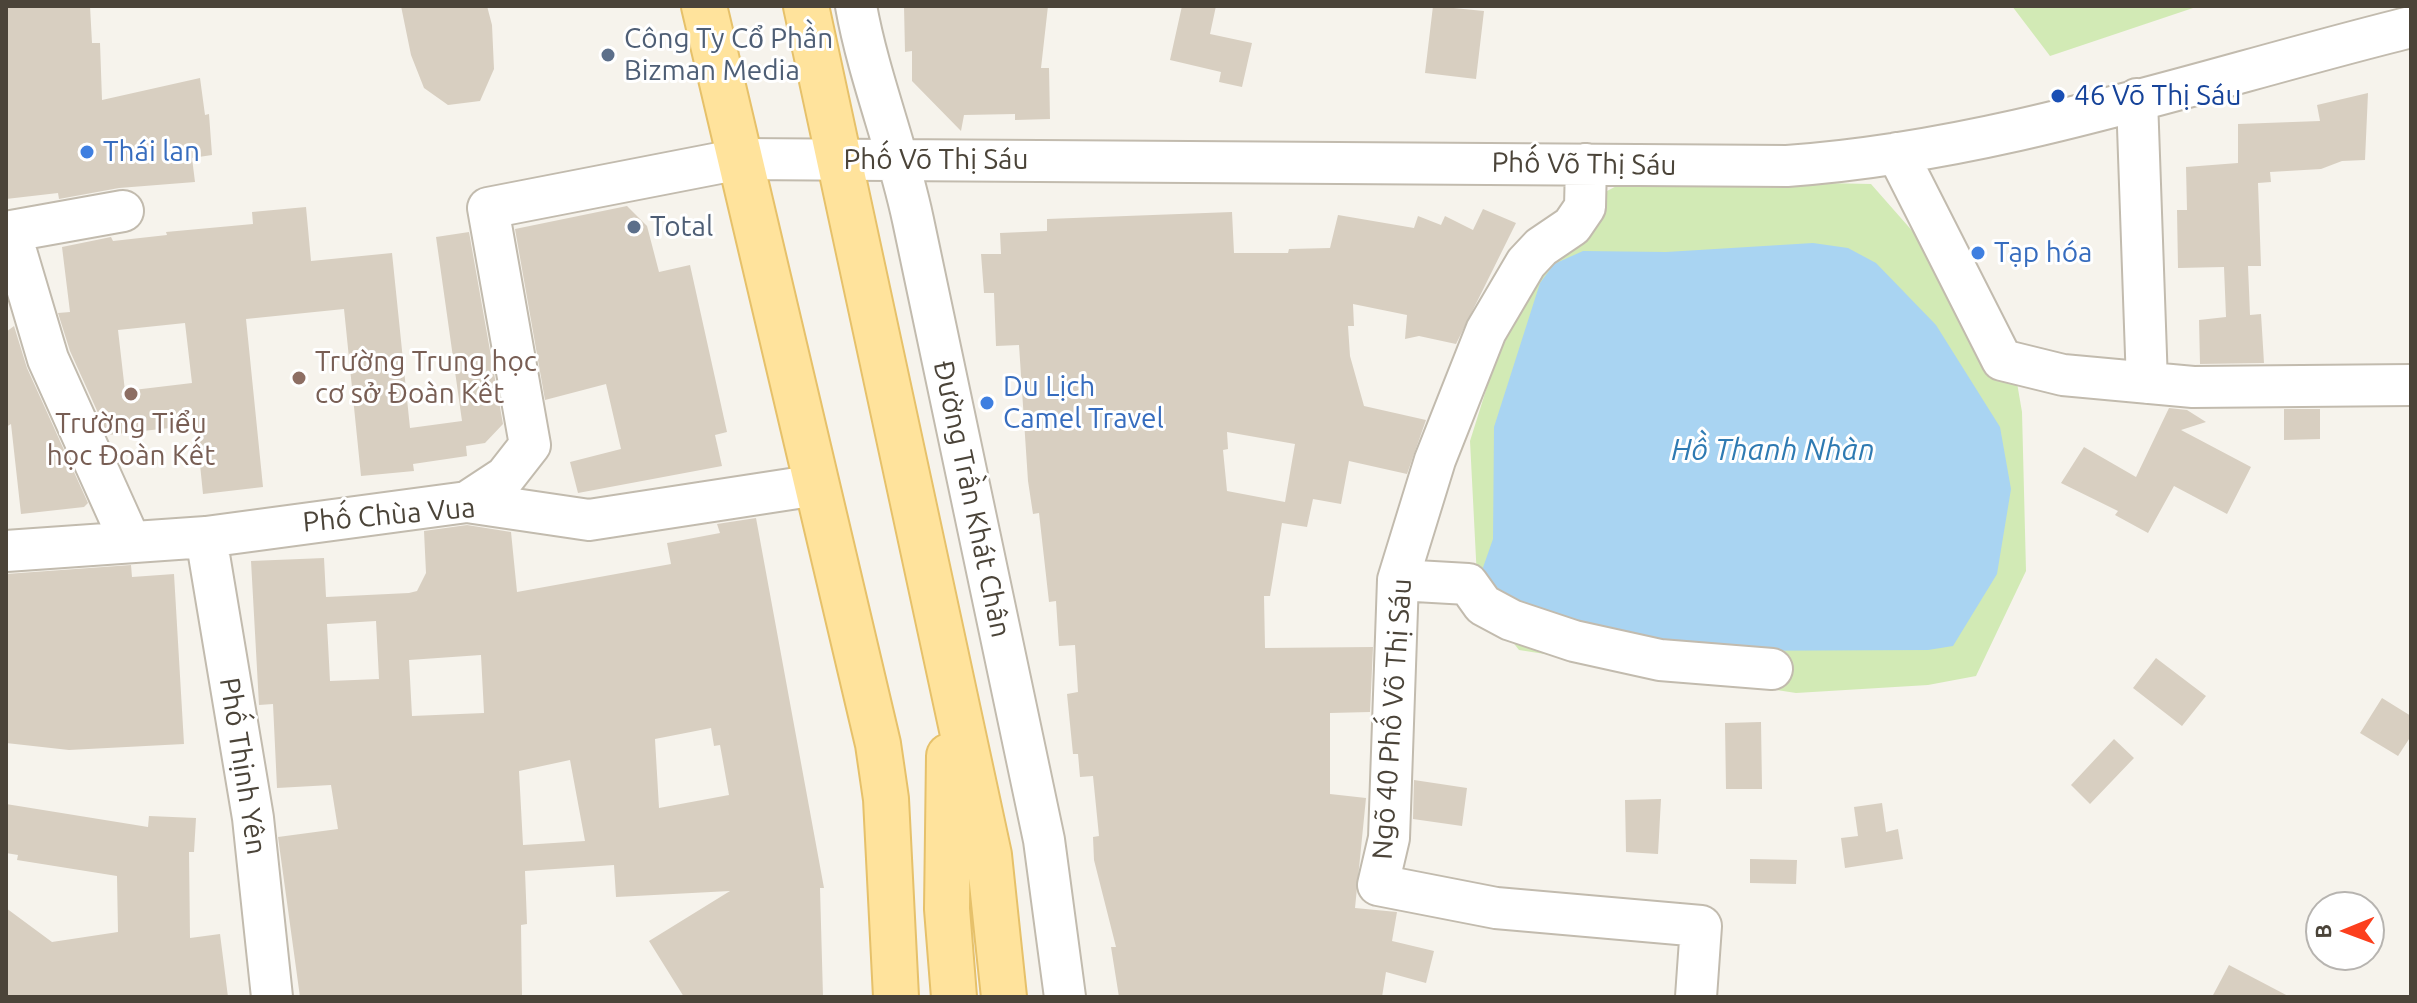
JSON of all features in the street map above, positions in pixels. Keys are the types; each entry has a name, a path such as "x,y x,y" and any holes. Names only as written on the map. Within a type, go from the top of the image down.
{"main road":[{"path":"704,6 860,657 878,744 886,799 896,997"},
{"path":"806,6 989,855 1004,997"},
{"path":"949,680 947,909 954,997"},
{"path":"886,799 920,901 932,997"}],"street":[{"name":"Đường Trần Khát Chân","path":"856,6 861,34 900,160 1044,840 1065,997"},
{"name":"Phố Võ Thị Sáu","path":"467,502 505,477 530,445 488,208 740,159 1787,166 1897,153 2013,130 2411,27"},
{"path":"2137,99 2147,383"},
{"path":"1897,153 2002,360 2063,375 2193,387 2411,385"},
{"name":"Ngõ 40 Phố Võ Thị Sáu","path":"1586,164 1585,207 1572,226 1541,247 1526,263 1486,331 1435,460 1398,580 1389,838 1378,885 1496,908 1701,926 1696,997"},
{"path":"123,211 8,232 48,359 130,541"},
{"name":"Phố Chùa Vua","path":"6,551 206,537 467,502 589,520 817,485"},
{"name":"Phố Thịnh Yên","path":"206,537 253,818 272,997"},
{"path":"1398,580 1468,584 1483,605 1511,620 1574,641 1660,660 1772,669"}],"green space":[{"path":"2012,6 2199,6 2050,56"},
{"name":"Hồ Thanh Nhàn","path":"1630,179 1871,184 2010,342 2022,412 2026,571 1976,676 1928,685 1796,693 1519,650 1478,598 1470,441 1519,285 1563,214"}],"water":[{"name":"Hồ Thanh Nhàn","path":"1813,243 1848,248 1876,263 1936,325 2000,427 2011,489 1997,574 1953,646 1928,650 1702,651 1619,634 1506,602 1480,576 1493,539 1494,427 1540,283 1554,264 1583,251 1666,252"}],"building":[{"path":"6,6 90,6 92,43 100,43 102,100 200,78 205,115 209,114 212,155 192,158 195,182 119,188 59,199 58,193 6,199"},
{"path":"401,6 487,6 492,25 494,69 480,101 448,105 424,88 411,55"},
{"path":"904,6 1048,6 1041,68 1049,68 1050,119 1015,120 1015,114 964,115 961,131 912,81 912,51 905,52"},
{"path":"1182,6 1216,6 1210,34 1252,43 1242,87 1219,82 1221,72 1170,60"},
{"path":"1433,6 1484,11 1476,79 1425,73"},
{"path":"2368,93 2365,160 2342,161 2321,169 2270,172 2271,182 2258,183 2261,266 2248,266 2250,315 2261,314 2264,363 2200,364 2199,320 2226,317 2224,267 2178,268 2177,210 2187,210 2186,167 2238,163 2238,124 2320,121 2317,105"},
{"path":"627,206 647,226 659,272 690,265 727,432 715,435 722,466 578,493 570,462 621,449 606,384 545,400 515,229"},
{"path":"306,207 311,261 392,253 410,428 462,421 436,237 469,232 503,424 485,443 466,446 467,456 413,464 414,471 361,476 344,309 246,319 263,487 203,494 196,425 108,435 70,351 58,313 70,312 62,247 111,237 113,241 167,235 166,232 253,224 252,212","holes":["185,323 192,383 125,391 118,330"]},
{"path":"1483,209 1516,223 1456,344 1419,336 1405,339 1407,315 1353,304 1354,326 1348,326 1350,356 1364,406 1426,420 1407,474 1349,461 1341,504 1313,499 1307,527 1282,523 1270,596 1264,596 1265,648 1373,647 1370,712 1330,713 1330,794 1366,798 1355,908 1397,912 1392,941 1434,951 1426,983 1386,972 1382,997 1119,997 1111,947 1116,947 1094,860 1093,837 1099,836 1093,776 1080,777 1078,754 1073,754 1067,694 1078,692 1075,645 1059,646 1056,601 1049,602 1039,513 1033,514 1028,481 1019,345 996,346 994,293 984,293 981,254 1001,254 1000,233 1047,231 1047,219 1232,212 1234,253 1288,253 1289,249 1330,248 1338,215 1414,228 1418,216 1441,225 1445,216 1473,230","holes":["1227,432 1295,444 1285,502 1227,491 1223,450 1228,449"]},
{"path":"14,326 27,368 88,503 84,507 21,514 11,424 6,427 6,332"},
{"path":"2169,408 2187,410 2206,422 2181,430 2251,467 2227,514 2174,486 2148,533 2115,515 2118,511 2061,483 2084,447 2136,477"},
{"path":"2284,409 2320,409 2320,439 2284,440"},
{"path":"756,518 824,888 820,888 823,997 684,997 649,941 730,891 616,897 614,865 525,871 527,924 521,925 522,997 300,997 278,837 338,829 331,785 277,788 273,704 259,705 251,561 324,558 326,597 409,593 417,591 426,573 424,531 467,525 511,532 517,592 671,564 667,543 720,533 717,524","holes":["376,621 379,679 330,681 327,624","481,655 484,713 412,716 409,660","711,728 714,746 720,745 729,795 659,808 655,739","570,760 585,841 523,845 519,771"]},
{"path":"131,565 132,577 174,574 184,744 69,750 6,743 6,574"},
{"path":"2156,658 2206,696 2182,726 2133,688"},
{"path":"2382,698 2411,716 2411,736 2398,756 2360,733"},
{"path":"1761,722 1762,789 1726,789 1725,723"},
{"path":"2114,739 2134,758 2090,804 2071,785"},
{"path":"1414,780 1467,788 1462,826 1413,819"},
{"path":"1661,799 1658,854 1626,852 1625,800"},
{"path":"1882,803 1886,832 1898,829 1903,859 1845,868 1841,838 1858,836 1854,807"},
{"path":"6,804 148,827 149,816 196,818 194,852 189,852 190,938 220,934 228,997 6,997 6,908 52,942 118,932 117,876 17,860 18,855 6,853"},
{"path":"1750,859 1797,860 1796,884 1750,883"},
{"path":"2229,965 2290,997 2212,997"}],"place":[{"name":"Công Ty Cổ Phần Bizman Media","path":"608,55"},
{"name":"46 Võ Thị Sáu","path":"2058,96"},
{"name":"Thái lan","path":"87,152"},
{"name":"Total","path":"634,227"},
{"name":"Tạp hóa","path":"1978,253"},
{"name":"Trường Trung học cơ sở Đoàn Kết","path":"299,378"},
{"name":"Trường Tiểu học Đoàn Kết","path":"131,394"},
{"name":"Du Lịch Camel Travel","path":"987,403"}]}
